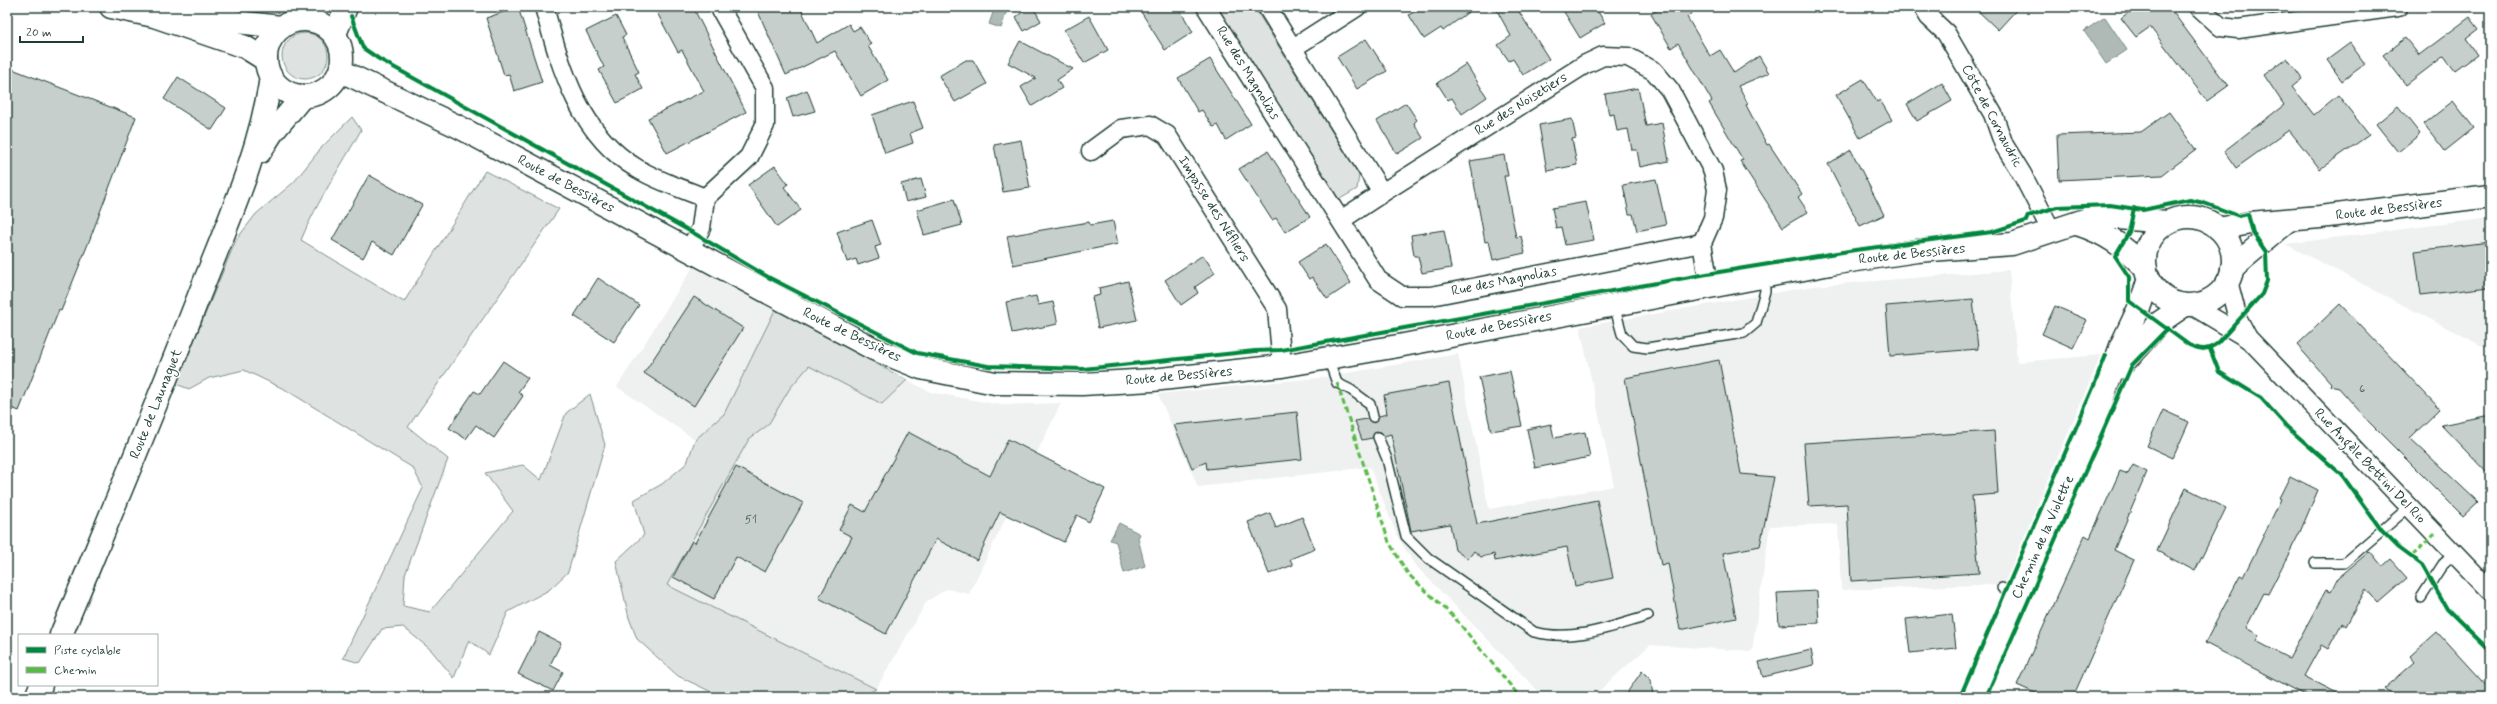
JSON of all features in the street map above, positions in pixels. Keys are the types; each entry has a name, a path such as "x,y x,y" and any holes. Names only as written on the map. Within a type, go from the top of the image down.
{"main road":[{"path":"111,7 154,16 245,47 268,69 279,87 290,94 303,96 322,92 336,80 341,71 343,58 341,46 335,34 325,25 313,20 300,18 237,22 211,15 154,16"},
{"path":"335,34 346,7"},
{"path":"268,69 267,48 272,36 300,18"},
{"name":"Route de Launaguet","path":"61,634 160,395 248,171 267,104 268,69"},
{"name":"Route de Bessières","path":"341,71 459,127 690,249 874,349 921,368 995,383 1082,384 1152,380 1282,366 1764,275 1917,251 2012,244 2077,224 2091,218 2105,217 2167,222"},
{"name":"Route de Launaguet","path":"248,171 272,133 303,96"},
{"name":"Route de Bessières","path":"2219,230 2250,223 2288,221 2490,196"},
{"path":"2148,274 2148,246 2158,230 2167,222 2179,218 2196,218 2205,220 2219,230 2230,246 2230,275"},
{"path":"2077,224 2099,231 2122,245 2148,274 2164,297 2189,305 2218,294 2230,275 2288,221"},
{"name":"Chemin de la Violette","path":"1974,697 2009,592 2112,376 2120,346 2139,308 2148,274"},
{"name":"Chemin de la Violette","path":"2112,376 2160,322 2189,305"},
{"path":"36,697 40,686"}],"street":[{"path":"544,7 570,90 587,121 608,149 638,170 705,198"},
{"path":"690,249 701,228 705,198 749,158 765,125 765,88 721,10 722,7"},
{"name":"Rue des Magnolias","path":"1206,7 1378,280 1402,296 1431,296 1702,243"},
{"path":"1266,7 1293,48 1382,193 1341,220"},
{"path":"1293,48 1357,7"},
{"name":"Côte de Cornaudric","path":"1923,7 1929,17 1946,33 1994,114 2004,145 2022,174 2052,232"},
{"path":"2199,7 2221,27 2238,29 2398,7"},
{"name":"Rue des Noisetiers","path":"1382,193 1584,65 1603,56 1628,57 1654,71 1670,90 1713,171 1717,190 1713,218 1702,243"},
{"name":"Impasse des Néfliers","path":"1091,151 1121,129 1150,125 1168,135 1277,309 1282,366"},
{"path":"1702,243 1709,285"},
{"name":"Rue Angèle Bettini Del Rio","path":"2230,275 2238,319 2250,340 2490,591"},
{"name":"Rue Angèle Bettini Del Rio","path":"2189,305 2250,340"}],"lane":[{"path":"1614,304 1622,334 1633,346 1648,348 1744,333 1756,322 1766,291 1764,275"},
{"path":"1328,358 1337,383 1351,390 1370,404 1373,417"},
{"path":"1378,437 1387,459 1406,536 1428,558 1534,632 1552,636 1568,637 1648,616"},
{"path":"2315,563 2344,563 2409,507"},
{"path":"2421,598 2443,564 2454,554"}],"shaded area":[{"path":"995,7 1008,7 1001,28 989,24"},
{"path":"1211,7 1254,7 1359,175 1357,189 1340,199 1329,191"},
{"path":"2105,17 2127,50 2106,64 2084,31"},
{"path":"305,33 318,37 324,43 328,56 324,69 318,75 305,79 292,75 286,69 282,56 286,43 292,37"},
{"path":"352,117 361,130 322,198 301,240 404,302 485,171 559,209 408,427 448,459 405,575 403,606 430,612 513,511 485,473 523,465 541,480 566,413 590,394 605,445 568,572 549,590 508,612 489,655 469,640 454,678 431,650 403,627 382,629 360,663 343,658 423,488 413,468 286,390 244,370 209,378 189,389 176,384 236,240 256,214 294,182 322,147"},
{"path":"2490,218 2490,350 2285,244"},
{"path":"693,267 930,392 1001,405 1061,403 969,594 947,589 927,601 876,689 667,586 733,465 617,387"},
{"path":"2009,270 2017,362 2101,355 2004,584 1841,590 1838,524 1770,526 1752,651 1650,645 1592,697 1544,697 1414,564 1397,536 1370,467 1198,487 1158,394 1318,378 1458,354 1489,509 1614,486 1580,327 1813,286"},
{"path":"775,310 907,380 882,404 809,366 790,388 768,425 749,439 667,585 876,689 861,697 722,697 678,676 637,639 629,618 616,561 644,535 634,500 662,484 687,463 695,440 724,414"},
{"path":"1119,523 1140,534 1138,538 1145,566 1124,573 1116,542 1110,540"}],"building":[{"path":"518,7 542,82 514,91 509,74 504,75 486,18"},
{"path":"654,7 693,7 746,112 667,153 648,118 704,91 682,50 678,52"},
{"path":"756,7 800,7 817,43 849,24 853,31 860,27 871,44 868,46 888,80 861,96 835,51 786,75"},
{"path":"1029,7 1033,7 1041,21 1024,31 1016,17"},
{"path":"1138,7 1178,7 1193,32 1165,50"},
{"path":"1422,7 1475,7 1443,31 1441,28 1424,39 1409,15"},
{"path":"1495,7 1516,7 1549,59 1523,75 1513,59 1509,61 1498,45 1511,36"},
{"path":"1561,7 1595,7 1605,23 1580,38"},
{"path":"1662,7 1699,7 1687,17 1710,56 1720,50 1734,73 1759,56 1769,73 1738,86 1748,104 1746,105 1767,145 1769,144 1802,194 1798,197 1808,212 1783,227 1740,161 1743,160 1709,103 1712,101 1678,43 1671,48 1651,14"},
{"path":"1974,7 2019,7 1998,30"},
{"path":"2136,7 2169,7 2228,86 2207,101 2150,27 2136,37 2121,18"},
{"path":"616,16 626,35 622,37 639,72 635,74 643,89 617,103 599,70 604,67 586,31"},
{"path":"1089,16 1108,50 1084,63 1064,30"},
{"path":"2470,17 2479,29 2466,39 2477,55 2455,71 2444,56 2406,85 2383,55 2405,38 2419,55"},
{"path":"1366,39 1387,71 1357,89 1337,57"},
{"path":"1020,41 1073,69 1057,80 1062,88 1032,106 1021,87 1036,78 1008,63"},
{"path":"2350,43 2365,64 2342,81 2327,60"},
{"path":"2287,58 2302,79 2292,87 2314,115 2338,95 2369,135 2320,169 2289,130 2236,168 2224,151 2284,105 2264,75"},
{"path":"1210,59 1251,124 1226,140 1218,125 1213,127 1202,110 1198,112 1178,78"},
{"path":"966,60 973,60 987,84 955,102 939,76"},
{"path":"1466,64 1487,97 1462,114 1452,98 1448,100 1437,83"},
{"path":"7,67 136,117 88,244 61,311 59,310 19,411 7,406"},
{"path":"178,77 226,108 212,130 164,99"},
{"path":"1863,79 1877,102 1880,100 1892,120 1860,138 1836,95"},
{"path":"1942,83 1952,101 1917,121 1907,104"},
{"path":"1638,88 1646,126 1662,123 1669,161 1640,167 1637,150 1632,150 1628,129 1617,131 1614,114 1609,115 1605,94"},
{"path":"807,90 815,111 793,117 787,98"},
{"path":"913,101 923,128 910,133 913,143 885,153 872,115"},
{"path":"2453,101 2474,128 2445,151 2424,124"},
{"path":"1406,103 1417,120 1414,123 1423,138 1397,154 1377,121"},
{"path":"2398,106 2420,134 2398,152 2376,124"},
{"path":"2169,112 2196,150 2162,175 2059,180 2057,135 2141,132"},
{"path":"1572,119 1576,138 1572,139 1577,165 1547,171 1539,125"},
{"path":"1021,140 1030,188 1003,192 994,145"},
{"path":"1851,150 1884,215 1860,226 1828,164"},
{"path":"1268,151 1310,217 1285,232 1276,218 1272,220 1239,169"},
{"path":"1504,155 1508,176 1504,176 1516,237 1521,236 1525,253 1493,260 1489,241 1485,242 1470,161"},
{"path":"775,166 788,184 784,187 801,210 777,227 748,185"},
{"path":"369,175 422,205 394,255 372,242 363,258 332,240"},
{"path":"921,179 926,197 906,202 901,184"},
{"path":"1656,179 1666,225 1637,231 1633,214 1629,214 1623,185"},
{"path":"954,199 962,225 924,235 917,210"},
{"path":"1586,202 1594,240 1565,245 1561,227 1556,228 1552,208"},
{"path":"872,220 881,245 875,247 879,258 858,265 856,259 847,262 837,232"},
{"path":"1113,221 1118,244 1013,265 1007,236 1089,222 1090,225"},
{"path":"1444,230 1451,268 1422,273 1418,256 1414,256 1411,235"},
{"path":"2490,242 2490,287 2421,295 2415,251"},
{"path":"1326,244 1351,283 1327,299 1312,277 1309,279 1298,262"},
{"path":"1203,255 1215,273 1195,287 1198,293 1181,305 1165,280"},
{"path":"598,278 639,305 614,342 574,316"},
{"path":"1128,281 1137,320 1098,328 1092,297 1100,295 1099,288"},
{"path":"1036,296 1038,305 1053,302 1058,324 1012,333 1006,302"},
{"path":"694,297 743,328 694,406 644,373"},
{"path":"1973,299 1978,349 1890,356 1886,306"},
{"path":"2340,304 2440,409 2410,438 2478,502 2463,516 2369,422 2339,388 2330,386 2331,383 2297,345"},
{"path":"2055,306 2087,320 2073,348 2042,334"},
{"path":"1719,360 1741,474 1774,477 1760,546 1723,553 1736,618 1680,630 1668,563 1661,565 1625,378"},
{"path":"503,361 528,378 518,392 523,396 494,438 476,425 466,439 449,428 474,391 480,394"},
{"path":"1510,371 1522,426 1491,431 1479,377"},
{"path":"1449,383 1477,524 1597,500 1613,578 1575,586 1567,547 1495,561 1494,554 1481,557 1474,551 1468,559 1455,550 1450,524 1411,531 1391,434 1384,436 1381,432 1376,431 1372,438 1362,440 1355,421 1367,419 1374,423 1379,416 1387,414 1384,395"},
{"path":"2163,410 2189,422 2173,458 2147,446"},
{"path":"1297,412 1302,459 1207,469 1206,462 1192,468 1174,425"},
{"path":"2490,415 2490,476 2441,425"},
{"path":"1551,424 1554,438 1585,432 1590,457 1535,468 1527,429"},
{"path":"1994,431 1998,494 1972,496 1979,573 1851,581 1847,504 1809,506 1804,443"},
{"path":"908,432 990,476 1008,439 1105,489 1089,522 1077,515 1064,542 1000,512 977,560 936,539 886,634 819,598 852,537 839,530 852,505 865,512"},
{"path":"2133,465 2147,472 2114,550 2134,560 2073,697 2044,697 2017,685 2085,535 2090,538 2120,471 2128,474"},
{"path":"736,467 803,503 765,572 736,557 714,599 673,577 692,541 695,543"},
{"path":"2290,476 2318,490 2300,532 2268,594 2264,593 2246,628 2259,635 2256,641 2289,658 2326,590 2331,592 2338,578 2370,551 2382,566 2390,559 2407,578 2378,603 2366,589 2346,626 2342,623 2328,649 2321,645 2304,676 2345,697 2309,697 2205,643 2240,576 2243,577 2281,499 2279,498"},
{"path":"2186,488 2226,508 2195,571 2157,551"},
{"path":"1270,513 1276,528 1302,517 1315,549 1290,559 1293,565 1269,574 1248,522"},
{"path":"1817,591 1819,623 1779,625 1777,593"},
{"path":"1952,614 1956,648 1910,653 1906,619"},
{"path":"539,632 561,643 550,665 563,672 553,691 518,674"},
{"path":"2437,632 2490,690 2490,697 2399,697 2384,689 2415,662 2410,656"},
{"path":"1811,650 1814,665 1763,677 1759,662"},
{"path":"1642,671 1651,680 1653,697 1624,697"}],"marked path":[{"path":"1337,383 1389,542 1408,574 1454,617 1520,697"},
{"path":"2412,556 2435,534"}],"cycle path":[{"path":"351,16 363,48 379,59 697,235 768,277 917,353 988,366 1083,369 1255,351 1281,350 1707,274 1855,250 1992,232 2026,221 2028,216 2057,207 2110,205 2143,210 2190,200 2204,203 2239,216 2248,214 2253,233 2266,252 2267,281 2262,294 2214,346 2204,349 2189,345 2129,301 2129,277 2115,256 2129,232 2134,208"},
{"path":"1986,697 2132,365 2168,328"},
{"path":"2210,349 2219,372 2261,398 2287,427 2342,475 2382,531 2399,548 2422,565 2447,609 2490,651"},
{"path":"1960,697 2106,355"}]}
